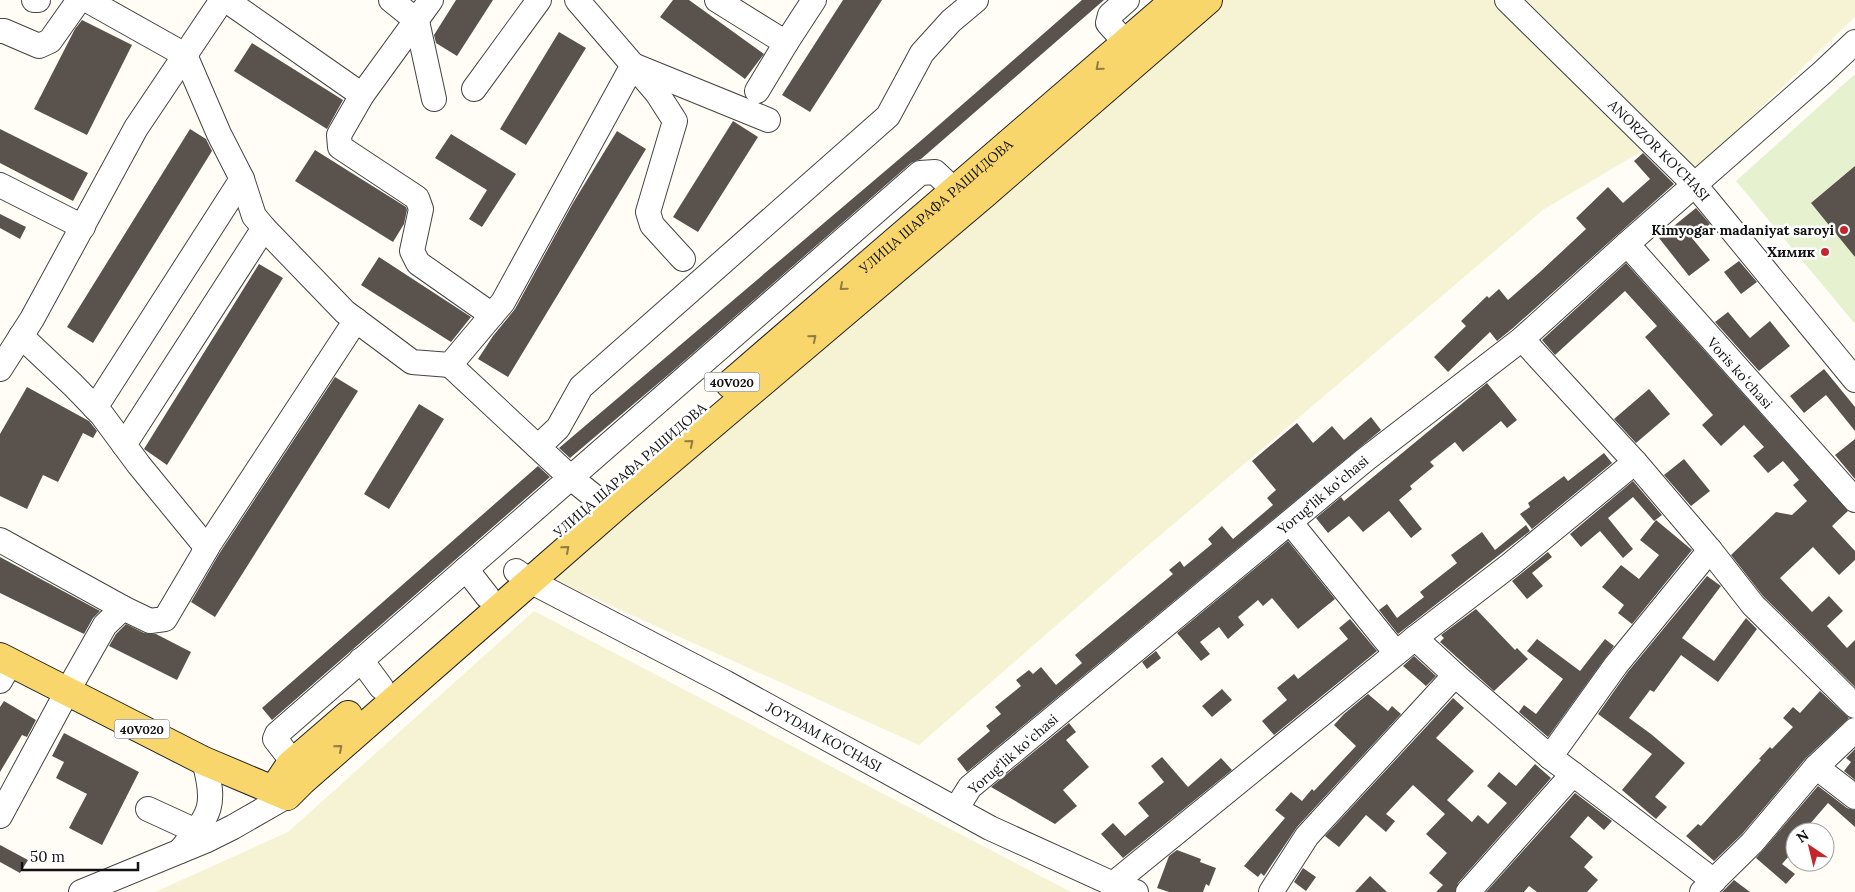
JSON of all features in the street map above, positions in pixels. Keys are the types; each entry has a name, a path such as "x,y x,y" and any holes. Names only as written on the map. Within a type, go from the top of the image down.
{"main road":[{"name":"УЛИЦА ШАРАФА РАШИДОВА","path":"289,779 381,687 487,596 523,576 596,498 774,346 969,188 1175,0"},
{"path":"289,779 969,188 1208,0"},
{"name":"40V020","path":"4,667 67,692 204,760 289,779"}],"street":[{"path":"0,32 4,31 40,46 50,42 79,0"},
{"path":"88,0 186,54 219,134 242,179 254,216 345,312 412,362 450,365 571,478 596,498"},
{"path":"0,369 32,318 136,128 222,0"},
{"path":"226,0 362,96"},
{"path":"391,0 417,21 434,99"},
{"path":"431,0 362,96 339,135 340,147 417,198 421,209 412,251 418,263 492,315"},
{"path":"474,89 539,0"},
{"path":"577,0 657,93 675,121 648,212 652,225 683,259"},
{"path":"717,0 786,43"},
{"path":"757,90 814,0"},
{"path":"538,447 558,428 581,388 888,116 922,53 951,21 976,0"},
{"path":"1126,43 1108,23 1110,15 1127,0"},
{"name":"ANORZOR KO'CHASI","path":"1507,0 1695,185 1855,380"},
{"name":"Yorugʻlik koʻchasi","path":"956,809 970,788 1366,459 1522,338 1824,72 1855,42"},
{"path":"633,64 768,120"},
{"path":"450,365 502,302 633,64"},
{"path":"81,892 178,853 233,827 289,779 275,739 277,734 920,173 934,172 969,188"},
{"path":"96,408 242,179"},
{"path":"0,185 82,227"},
{"path":"124,445 264,228"},
{"name":"Voris koʻchasi","path":"1627,244 1855,500"},
{"path":"0,540 150,621 165,619 204,552 356,320"},
{"path":"750,322 774,346"},
{"path":"20,336 96,408 206,548 204,552"},
{"path":"1522,338 1635,462 1710,550 1753,605 1855,706"},
{"path":"1113,884 1635,462"},
{"path":"1290,522 1396,654"},
{"path":"1550,758 1616,665 1710,550"},
{"path":"466,569 487,596"},
{"name":"JO'YDAM KO'CHASI","path":"523,576 726,683 990,828 1113,884 1136,892"},
{"path":"0,816 105,625 123,608"},
{"path":"1415,638 1454,675 1550,758 1573,774 1708,886 1752,842 1816,766 1855,730"},
{"path":"361,660 381,687"},
{"path":"1271,892 1307,836 1454,675"},
{"path":"178,853 207,816 212,799 210,780 204,760"},
{"path":"1816,766 1855,798"},
{"path":"1468,892 1573,774"},
{"path":"148,810 196,831"}],"shaded area":[{"path":"1223,0 1855,0 1855,17 1692,174 1652,145 1543,210 1130,561 919,745 552,579"},
{"path":"534,611 1071,892 155,892 288,832"}],"green space":[{"name":"Химик","path":"1855,74 1855,324 1736,181"}],"building":[{"path":"456,0 493,0 457,56 436,43 434,35"},
{"path":"673,0 689,0 764,54 745,79 660,17"},
{"path":"843,0 882,0 810,112 782,95"},
{"path":"1082,0 1104,0 921,159 911,163 570,458 559,448 924,138"},
{"path":"82,20 132,45 87,135 34,109 75,29"},
{"path":"559,32 586,48 526,145 500,129"},
{"path":"252,43 343,100 327,129 234,71"},
{"path":"733,121 758,137 698,232 673,217"},
{"path":"0,129 88,173 73,201 0,163"},
{"path":"190,129 206,139 212,151 93,343 67,327"},
{"path":"617,131 646,149 508,377 478,359 493,336 515,309 573,203"},
{"path":"451,134 516,174 482,227 469,219 487,190 435,158"},
{"path":"315,150 406,207 404,224 393,242 295,181"},
{"path":"1643,153 1674,184 1513,328 1497,341 1490,332 1448,372 1434,357 1466,326 1461,321 1487,296 1489,298 1499,289 1508,300 1540,272 1586,229 1576,218 1608,187 1623,203 1650,179 1634,161"},
{"name":"Kimyogar madaniyat saroyi","path":"1855,166 1855,257 1811,203"},
{"path":"1696,208 1710,224 1692,238 1710,260 1689,276 1659,238"},
{"path":"0,214 26,227 20,239 0,228"},
{"path":"379,257 471,317 451,342 361,285"},
{"path":"1739,261 1757,282 1741,294 1724,272"},
{"path":"1626,263 1848,511 1832,526 1855,551 1855,560 1839,575 1813,547 1780,578 1812,612 1829,596 1843,611 1827,626 1847,648 1855,640 1855,687 1763,596 1731,555 1776,512 1792,515 1807,501 1793,485 1799,480 1783,461 1768,473 1753,456 1764,447 1744,425 1721,446 1702,425 1713,415 1645,337 1657,326 1625,291 1555,355 1542,340"},
{"path":"259,264 283,278 167,465 144,449"},
{"path":"1728,312 1750,338 1770,321 1790,346 1759,371 1715,322"},
{"path":"1824,369 1855,407 1855,431 1826,395 1804,413 1790,396"},
{"path":"335,377 358,391 215,617 191,602 219,554"},
{"path":"1487,383 1517,420 1507,428 1501,421 1463,452 1455,442 1430,462 1434,466 1410,486 1412,489 1399,500 1422,529 1411,538 1389,511 1363,532 1349,516 1328,533 1316,518 1341,497 1344,501"},
{"path":"27,387 89,421 97,431 93,438 83,433 58,482 43,475 27,509 0,496 0,434"},
{"path":"1649,389 1670,414 1636,443 1614,419"},
{"path":"419,404 444,419 389,509 364,494"},
{"path":"1371,417 1381,430 967,772 957,759 990,731 986,726 1001,714 995,707 1021,686 1016,680 1029,670 1033,674 1041,667 1056,685 1082,663 1075,655 1173,574 1169,570 1180,561 1184,567 1212,544 1208,539 1222,526 1233,539 1273,505 1267,498 1276,490 1252,461 1297,423 1313,443 1332,426 1344,440"},
{"path":"1855,439 1855,479 1835,455"},
{"path":"1604,453 1612,463 1532,529 1520,514 1530,507 1528,503 1564,476 1568,481"},
{"path":"1684,459 1710,491 1691,506 1664,475"},
{"path":"538,466 550,477 272,720 262,708"},
{"path":"1633,481 1662,515 1654,521 1633,497 1608,518 1633,549 1623,558 1600,531 1581,547 1570,534"},
{"path":"1656,520 1692,550 1632,624 1618,613 1624,605 1602,587 1621,565 1639,579 1659,555 1640,540"},
{"path":"1526,525 1530,531 1398,634 1379,610 1387,604 1397,618 1424,597 1420,592 1457,563 1451,555 1482,532 1495,550"},
{"path":"1288,541 1335,599 1298,629 1272,598 1263,606 1258,600 1238,617 1244,625 1228,639 1219,627 1200,642 1210,654 1201,661 1177,633"},
{"path":"1548,552 1552,557 1532,573 1543,586 1527,599 1512,581"},
{"path":"0,557 100,611 93,618 84,634 0,593"},
{"path":"1707,576 1721,586 1682,638 1714,661 1746,618 1757,629 1718,682 1681,655 1654,692 1650,690 1629,718 1685,763 1655,797 1667,807 1656,819 1622,790 1652,754 1598,714 1627,673"},
{"path":"1476,609 1515,650 1517,648 1528,659 1494,691 1440,642 1444,638 1441,635"},
{"path":"1350,619 1377,651 1274,735 1262,721 1287,700 1277,688 1294,674 1298,679 1348,639 1339,628"},
{"path":"126,624 144,633 156,634 191,652 177,680 109,646 116,634"},
{"path":"1537,639 1580,671 1605,639 1614,646 1548,737 1519,712 1524,705 1536,714 1563,679 1527,651"},
{"path":"1156,651 1161,658 1147,669 1142,662"},
{"path":"1414,656 1436,676 1426,686 1403,666"},
{"path":"1222,689 1232,700 1212,717 1202,706"},
{"path":"1820,691 1849,718 1806,758 1742,834 1714,861 1686,836 1698,824 1701,826 1761,760 1759,759 1770,747 1772,749 1793,727 1783,718 1793,707 1800,713"},
{"path":"1368,694 1388,711 1392,706 1401,714 1297,827 1264,876 1261,873 1258,877 1244,866 1285,818 1275,810 1291,792 1302,801 1312,789 1314,791 1356,746 1334,725"},
{"path":"1453,698 1464,708 1436,738 1474,771 1447,800 1472,822 1478,815 1488,824 1507,803 1487,786 1499,772 1516,786 1535,764 1551,778 1458,883 1455,892 1436,892 1443,885 1429,873 1447,853 1426,834 1445,814 1413,785 1386,814 1395,821 1386,832 1366,815 1339,847 1325,836"},
{"path":"4,701 36,720 27,737 22,735 0,772 0,707"},
{"path":"1069,723 1076,732 1066,740 1089,767 1063,790 1077,806 1055,824 991,787"},
{"path":"64,733 139,772 102,845 69,828 87,794 56,778 64,762 52,756"},
{"path":"1855,749 1855,780 1844,771 1851,762 1846,758"},
{"path":"1162,757 1188,787 1221,758 1232,770 1123,858 1101,834 1113,823 1125,836 1149,816 1138,803 1164,782 1151,766"},
{"path":"1818,786 1847,808 1855,810 1855,827 1828,803 1812,822 1787,822"},
{"path":"1575,793 1612,821 1604,830 1588,816 1570,837 1593,857 1584,867 1598,880 1587,892 1537,892 1529,886 1524,892 1486,892"},
{"path":"1785,824 1785,861 1782,864 1785,866 1785,872 1795,874 1786,884 1756,858"},
{"path":"0,845 28,860 20,873 0,862"},
{"path":"1177,850 1201,859 1200,862 1216,868 1209,886 1206,884 1203,892 1169,892 1157,888 1169,856"},
{"path":"1303,868 1316,877 1306,891 1294,882"},
{"path":"1370,876 1387,892 1355,892"},
{"path":"1734,880 1750,892 1722,892"}],"place":[{"name":"Kimyogar madaniyat saroyi","path":"1844,230"},
{"name":"Химик","path":"1825,252"}]}
